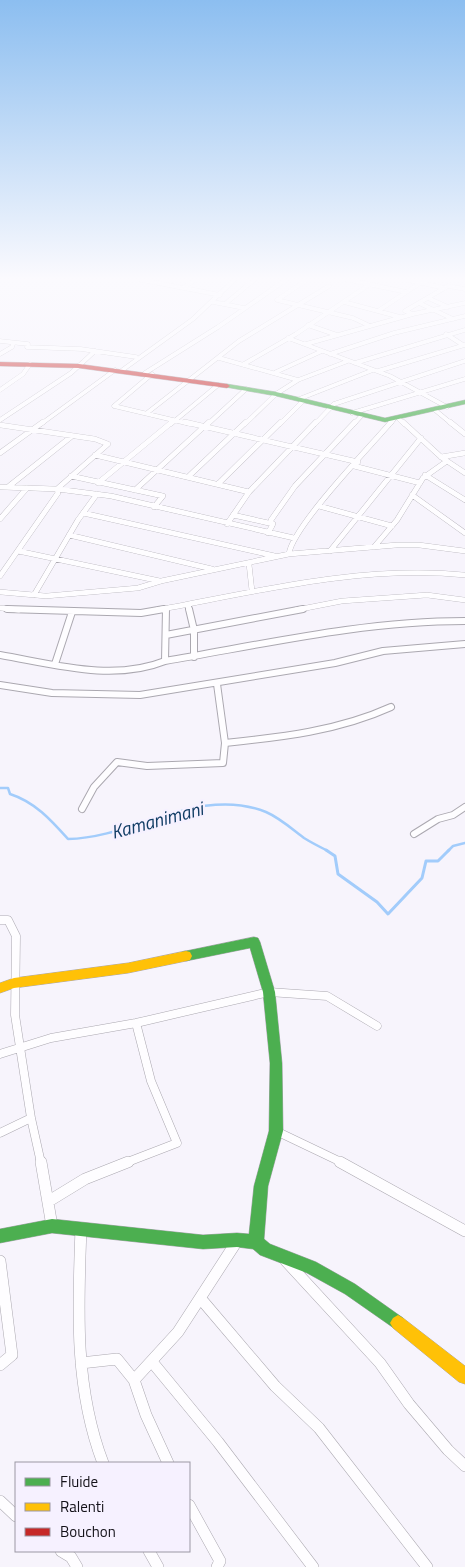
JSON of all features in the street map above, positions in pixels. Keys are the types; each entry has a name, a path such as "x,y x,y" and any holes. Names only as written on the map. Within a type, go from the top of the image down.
{"street":[{"path":"0,420 54,385 94,352"},
{"path":"103,352 136,357"},
{"path":"0,453 144,352"},
{"path":"180,352 149,374 114,406 324,454 389,475 420,482"},
{"path":"147,413 226,352"},
{"path":"244,364 264,352"},
{"path":"276,372 320,352"},
{"path":"325,352 402,381 425,392 447,407"},
{"path":"330,354 336,352"},
{"path":"354,363 388,352"},
{"path":"378,372 441,352"},
{"path":"219,358 276,372 298,380"},
{"path":"189,476 276,394 298,380 348,360"},
{"path":"227,524 249,492 330,408 350,397 465,361"},
{"path":"0,364 79,366 149,374 276,394 385,420 465,403"},
{"path":"0,390 23,374 30,364"},
{"path":"303,401 299,399 373,370"},
{"path":"268,533 272,524 271,520 295,486 357,414 465,379"},
{"path":"98,483 218,385"},
{"path":"135,490 246,389"},
{"path":"218,484 303,401"},
{"path":"435,410 465,434"},
{"path":"396,418 441,457 465,473"},
{"path":"289,554 294,538 319,506 396,418"},
{"path":"0,425 108,442 57,489 58,493 0,576"},
{"path":"8,487 72,436"},
{"path":"330,551 389,475 421,438"},
{"path":"441,457 465,452"},
{"path":"95,455 189,476 249,492"},
{"path":"374,548 392,526 425,475 437,465 447,461"},
{"path":"425,475 465,500"},
{"path":"71,476 163,496 154,507"},
{"path":"0,487 57,489 97,494 294,538"},
{"path":"0,519 27,488"},
{"path":"34,596 69,535 97,494"},
{"path":"412,495 465,533"},
{"path":"319,506 392,526"},
{"path":"83,513 275,556"},
{"path":"233,515 272,524"},
{"path":"69,535 215,570"},
{"path":"0,592 34,596 101,593 138,588 161,581 250,564 275,556 289,554 419,545 465,551"},
{"path":"18,551 56,557 161,581"},
{"path":"250,564 252,591"},
{"path":"0,608 141,613 345,575 425,571 465,575"},
{"path":"166,635 342,601 417,595 465,600"},
{"path":"188,604 194,630 194,657"},
{"path":"165,661 166,608"},
{"path":"55,664 65,639 72,612"},
{"path":"0,655 70,668 126,669 155,667 165,661 326,631 413,620 465,620"},
{"path":"0,685 52,693 140,695 217,684 334,663 361,655 432,645 465,644"},
{"path":"82,809 94,787 117,762 147,766 223,763 225,743 217,684"},
{"path":"225,743 283,737 335,727 374,715 391,707"},
{"path":"414,834 438,819 453,815 465,807"},
{"path":"0,920 8,920 16,936 15,1015 22,1046 32,1118 49,1201 52,1226"},
{"path":"0,988 14,983 128,968 254,942 269,992 276,1063 276,1131 260,1186 256,1242"},
{"path":"0,1054 51,1038 136,1023 269,992 327,996 377,1026"},
{"path":"49,1201 85,1179 177,1143 151,1080 136,1023"},
{"path":"0,1133 32,1118"},
{"path":"276,1131 335,1159 417,1202 465,1231"},
{"path":"0,1236 52,1226 81,1227 203,1242 237,1240 256,1242 265,1250 311,1267 350,1289 380,1309 465,1376"},
{"path":"81,1227 79,1277 84,1403 93,1438 103,1462"},
{"path":"134,1380 153,1363 201,1299 237,1240"},
{"path":"282,1257 380,1363 409,1404 448,1450 465,1466"},
{"path":"0,1261 12,1355 0,1365"},
{"path":"201,1299 275,1386 320,1428 427,1567"},
{"path":"81,1363 117,1360 134,1380 146,1415 168,1462"},
{"path":"153,1363 218,1442 313,1567"},
{"path":"0,1501 15,1515"},
{"path":"190,1506 220,1562 217,1567"},
{"path":"63,1552 71,1557 76,1567"},
{"path":"150,1552 158,1567"}],"waterway":[{"name":"Kamanimani","path":"0,788 8,788 10,794 35,807 68,839 117,831 191,808 241,805 271,814 304,838 328,851"},
{"name":"Kamanimani","path":"326,850 335,856 338,874 377,902 388,914 422,878 426,861 438,861 453,846 465,843"}],"traffic: fast":[{"path":"227,386 276,394 385,420 465,402"},
{"path":"186,956 254,942 269,992 276,1063 276,1131 261,1186 256,1242"},
{"path":"0,1236 52,1226 203,1242 237,1240 256,1242 265,1250 311,1267 350,1289 398,1323"}],"traffic: slow":[{"path":"0,988 14,983 128,968 186,956"},
{"path":"398,1323 465,1376"}],"traffic: jam":[{"path":"0,364 79,366 227,386"}]}
